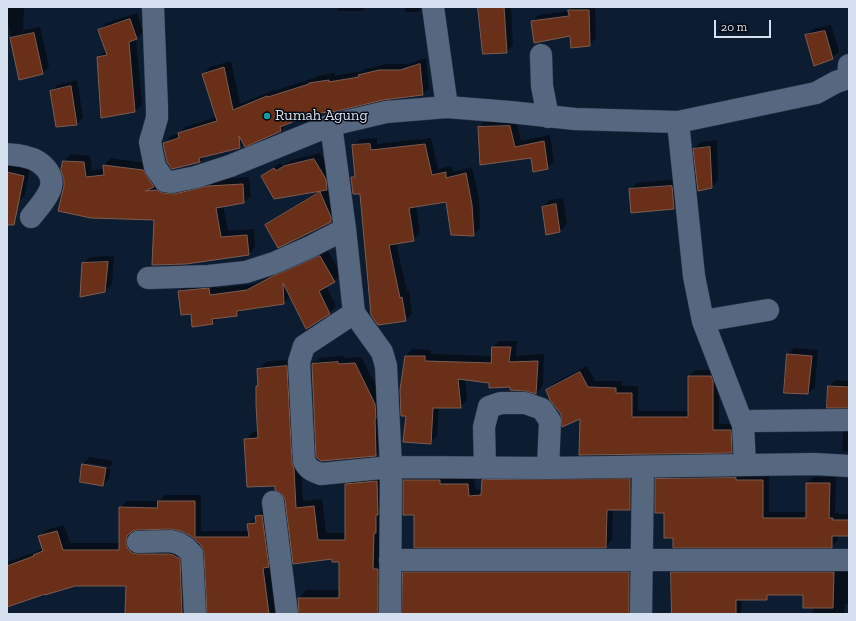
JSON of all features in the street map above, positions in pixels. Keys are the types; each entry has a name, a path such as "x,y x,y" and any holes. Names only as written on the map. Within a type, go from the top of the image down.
{"street":[{"path":"153,7 158,108 156,125 150,142 155,167 166,181 172,182 196,177 230,166 331,126 386,112 447,107 575,119 678,122 816,92 848,78 849,65"},
{"path":"433,7 447,107"},
{"path":"541,54 542,86 548,117"},
{"path":"678,122 694,276 703,321 743,425 745,465"},
{"path":"331,126 345,229 354,313 382,352 386,366 391,467 390,614"},
{"path":"7,154 27,157 43,166 50,173 52,182 49,192 31,217"},
{"path":"148,278 209,276 246,272 274,263 345,229"},
{"path":"703,321 768,310"},
{"path":"354,313 304,346 300,362 304,461 307,468 321,474 391,467 548,468 815,464 849,466"},
{"path":"484,468 484,427 489,407 501,403 525,402 542,409 550,420 548,468"},
{"path":"743,425 752,421 766,420 849,420"},
{"path":"641,614 643,466"},
{"path":"273,502 287,614"},
{"path":"138,542 170,541 185,547 192,554 195,614"},
{"path":"390,560 849,560"}],"building":[{"path":"478,7 504,7 507,53 483,54"},
{"path":"568,10 589,10 590,46 571,48 570,36 534,43 531,21 569,16"},
{"path":"130,19 137,39 129,42 135,112 101,118 97,57 107,55 98,30"},
{"path":"825,31 833,59 814,66 805,35"},
{"path":"34,33 43,74 19,80 10,38"},
{"path":"420,64 423,95 383,100 337,111 312,114 280,127 281,131 245,147 239,136 240,148 199,158 200,162 172,169 167,162 163,143 179,138 178,133 217,121 202,74 224,67 233,110 267,96 268,97 309,83 329,80 329,82 359,77 358,75 379,70 400,70"},
{"path":"71,86 77,125 56,127 50,91"},
{"path":"510,126 515,147 544,141 548,169 533,172 531,158 480,165 478,127"},
{"path":"370,144 371,150 425,144 432,175 446,172 446,178 466,173 472,205 474,236 451,235 446,202 409,208 414,241 389,245 400,298 402,297 406,321 378,325 371,315 360,194 353,194 351,177 355,177 352,145"},
{"path":"710,147 712,188 698,191 693,149"},
{"path":"314,159 326,179 327,190 274,199 261,176 274,168 276,171 284,166"},
{"path":"63,161 84,162 86,177 104,175 103,165 143,170 154,187 145,191 157,190 163,193 174,194 208,186 243,184 244,203 216,208 221,237 247,235 249,255 186,264 152,265 154,220 91,218 58,211 64,186 61,170"},
{"path":"7,172 24,176 14,225 7,225"},
{"path":"672,186 674,209 631,213 629,189"},
{"path":"320,192 331,217 331,222 278,248 265,225"},
{"path":"556,204 560,232 546,235 542,207"},
{"path":"320,256 335,282 319,291 330,314 306,329 283,283 284,304 237,311 237,316 212,319 213,324 192,327 191,314 181,315 178,291 209,288 210,295 247,290 271,277"},
{"path":"108,262 105,292 80,297 82,263"},
{"path":"492,347 511,347 509,362 538,361 536,394 525,391 510,390 510,387 489,388 489,383 458,379 461,408 433,408 431,444 403,442 406,416 401,416 400,390 405,356 425,356 425,361 491,363"},
{"path":"787,354 812,356 808,394 784,393"},
{"path":"338,362 338,364 355,363 375,404 376,456 321,461 316,457 312,364"},
{"path":"287,366 296,508 314,506 318,540 345,540 345,484 377,481 378,515 376,515 376,533 374,533 373,569 378,569 378,614 299,614 298,598 339,598 339,562 332,562 332,559 293,564 285,500 283,495 275,490 275,486 247,487 244,439 258,438 256,405 256,386 258,386 257,369"},
{"path":"580,372 588,387 616,388 616,393 632,393 632,417 688,417 688,376 711,376 713,381 713,430 731,430 732,453 579,455 580,419 562,427 561,414 550,400 546,390"},
{"path":"828,386 849,387 849,408 827,408"},
{"path":"82,464 106,468 103,486 80,482"},
{"path":"736,478 736,480 763,480 763,518 806,518 806,483 830,483 829,518 833,518 833,520 849,520 849,536 832,536 832,548 673,548 673,538 664,538 664,513 655,513 655,479"},
{"path":"630,479 630,510 607,510 606,548 414,548 414,515 403,515 403,480 440,480 440,484 468,484 469,496 481,495 482,480"},
{"path":"158,501 195,501 195,537 249,537 247,524 256,523 255,516 262,515 269,567 263,568 269,614 207,614 204,553 201,545 191,536 181,531 170,529 132,531 127,536 126,543 128,549 132,553 169,554 180,559 182,614 125,614 126,586 75,586 45,594 7,607 7,566 43,551 38,536 57,531 63,550 119,550 119,507 157,508"},
{"path":"403,572 629,572 629,614 402,614"},
{"path":"671,572 834,572 833,608 803,608 803,595 767,595 767,600 736,600 736,614 672,614"}],"place":[{"name":"Rumah Agung","path":"267,116"}]}
